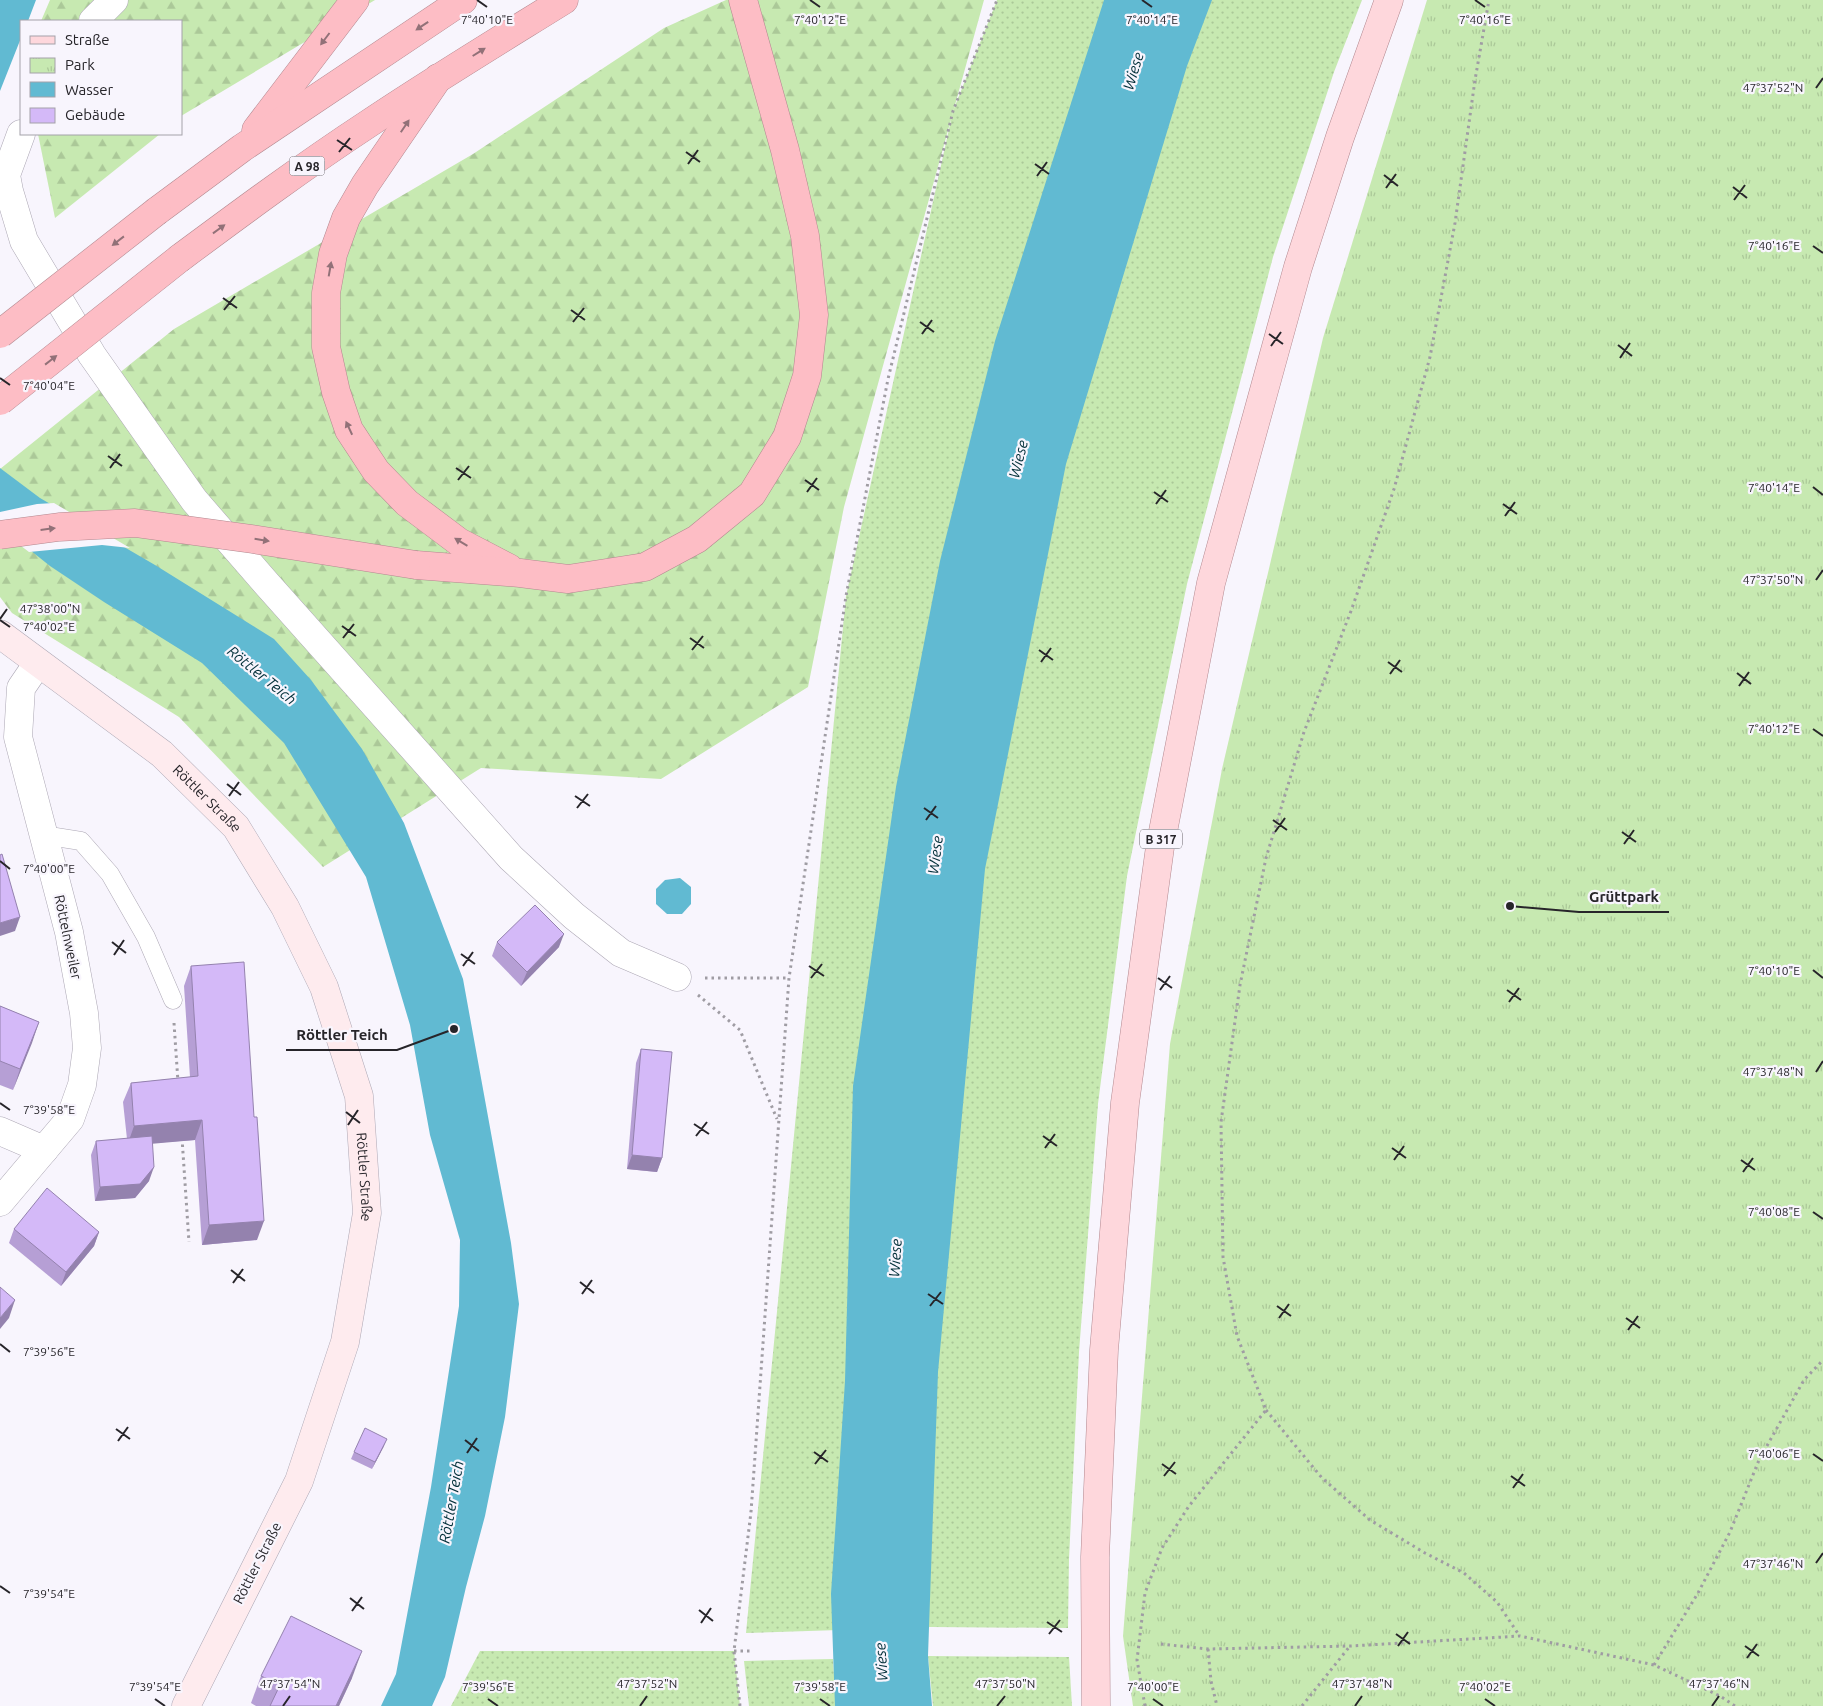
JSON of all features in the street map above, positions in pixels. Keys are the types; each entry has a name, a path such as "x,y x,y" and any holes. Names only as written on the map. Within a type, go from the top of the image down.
{"highway":[{"path":"242,148 355,0"},
{"path":"0,334 157,211 242,148 443,12 464,0"},
{"name":"A 98","path":"0,401 180,258 277,186 438,78 564,0"},
{"path":"0,535 59,527 135,523 252,539 416,566 520,573 568,579 645,567 697,539 752,494 787,437 807,376 814,315 805,236 785,150 743,0"},
{"path":"438,78 365,185 346,218 333,254 326,293 326,347 336,392 349,430 376,471 407,503 459,542 520,573"}],"main road":[{"name":"B 317","path":"1096,1706 1095,1557 1104,1350 1125,1102 1160,847 1213,574 1296,276 1340,137 1389,0"}],"street":[{"path":"94,20 114,0"},
{"path":"22,135 6,174 9,191 24,241 92,355 194,500 272,591 511,858 574,916 621,953 677,977"},
{"name":"Röttler Straße","path":"0,634 162,754 236,827 285,907 324,987 360,1096 367,1213 345,1342 298,1481 186,1706"},
{"name":"Röttelnweiler","path":"0,1202 70,1119 82,1085 87,1048 84,1013 69,932 18,737 21,688 38,663"},
{"path":"0,1131 44,1150"}],"lane":[{"path":"43,834 81,841 110,874 146,938 173,1000"}],"path":[{"path":"740,1706 734,1651 751,1512 789,978 846,596 888,379 953,111 997,0"},
{"path":"1489,0 1475,80 1455,222 1430,357 1394,489 1351,611 1304,732 1266,858 1240,985 1221,1122 1223,1258 1237,1336 1266,1410 1322,1478 1370,1520 1425,1553 1464,1573 1497,1602 1520,1636"},
{"path":"677,977 789,978"},
{"path":"677,977 740,1030 778,1121"},
{"path":"173,1000 179,1087"},
{"path":"182,1135 189,1242"},
{"path":"1654,1665 1698,1593 1730,1532 1759,1460 1804,1380 1823,1360"},
{"path":"1145,1706 1137,1660 1145,1592 1162,1548 1189,1506 1266,1410"},
{"path":"1161,1644 1208,1649 1351,1646 1520,1636 1654,1665 1720,1696 1735,1706"},
{"path":"1302,1706 1351,1646"},
{"path":"1208,1649 1211,1681 1217,1706"},
{"path":"734,1651 750,1650"}],"green space":[{"path":"50,0 375,0 182,115 182,20 41,20"},
{"path":"726,0 984,0 844,507 808,687 661,779 481,768 323,867 179,717 12,613 0,597 0,469 174,329 473,154 664,28"},
{"path":"997,0 1362,0 1334,72 1273,257 1187,584 1127,876 1098,1104 1079,1352 1069,1559 1068,1628 931,1627 746,1633 846,596 953,111"},
{"path":"1427,0 1823,0 1823,1706 1133,1706 1123,1636 1170,1044 1222,769 1323,338"},
{"path":"38,135 159,135 55,218"},
{"path":"480,1651 734,1651 740,1706 451,1706"},
{"path":"928,1656 1069,1657 1072,1706 933,1706"},
{"path":"833,1659 836,1706 749,1706 744,1661"}],"water":[{"path":"0,0 36,0 28,20 20,20 20,41 0,91"},
{"name":"Wiese","path":"1104,0 1212,0 1187,66 1066,464 985,869 938,1372 928,1656 932,1706 835,1706 831,1594 845,1381 853,1086 896,787 940,561 995,341"},
{"path":"0,468 40,498 155,565 274,639 311,680 362,749 404,823 463,979 511,1243 519,1304 505,1417 485,1516 445,1677 432,1706 381,1706 396,1674 431,1487 459,1306 460,1240 430,1135 410,1025 366,877 284,743 202,663 50,566 0,526"},
{"path":"680,878 691,887 691,904 682,914 667,914 656,904 656,889 665,880"}],"pier":[{"path":"54,503 130,548 102,545 29,552 0,530 0,512 37,504"}],"building":[{"path":"2,854 20,917 0,923 0,855"},
{"path":"535,905 564,934 527,972 497,942"},
{"path":"244,962 254,1117 257,1117 264,1221 209,1225 202,1120 134,1126 131,1083 198,1076 191,966"},
{"path":"0,1006 39,1022 20,1069 0,1061"},
{"path":"641,1049 672,1052 662,1158 632,1155"},
{"path":"152,1136 154,1167 140,1184 100,1187 96,1141"},
{"path":"47,1188 99,1232 66,1272 14,1229"},
{"path":"0,1287 15,1300 0,1318"},
{"path":"365,1428 387,1439 375,1462 354,1452"},
{"path":"291,1616 362,1651 336,1706 270,1706 280,1685 261,1676"}],"place":[{"name":"Grüttpark","path":"1510,906"},
{"name":"Röttler Teich","path":"454,1029"}]}
